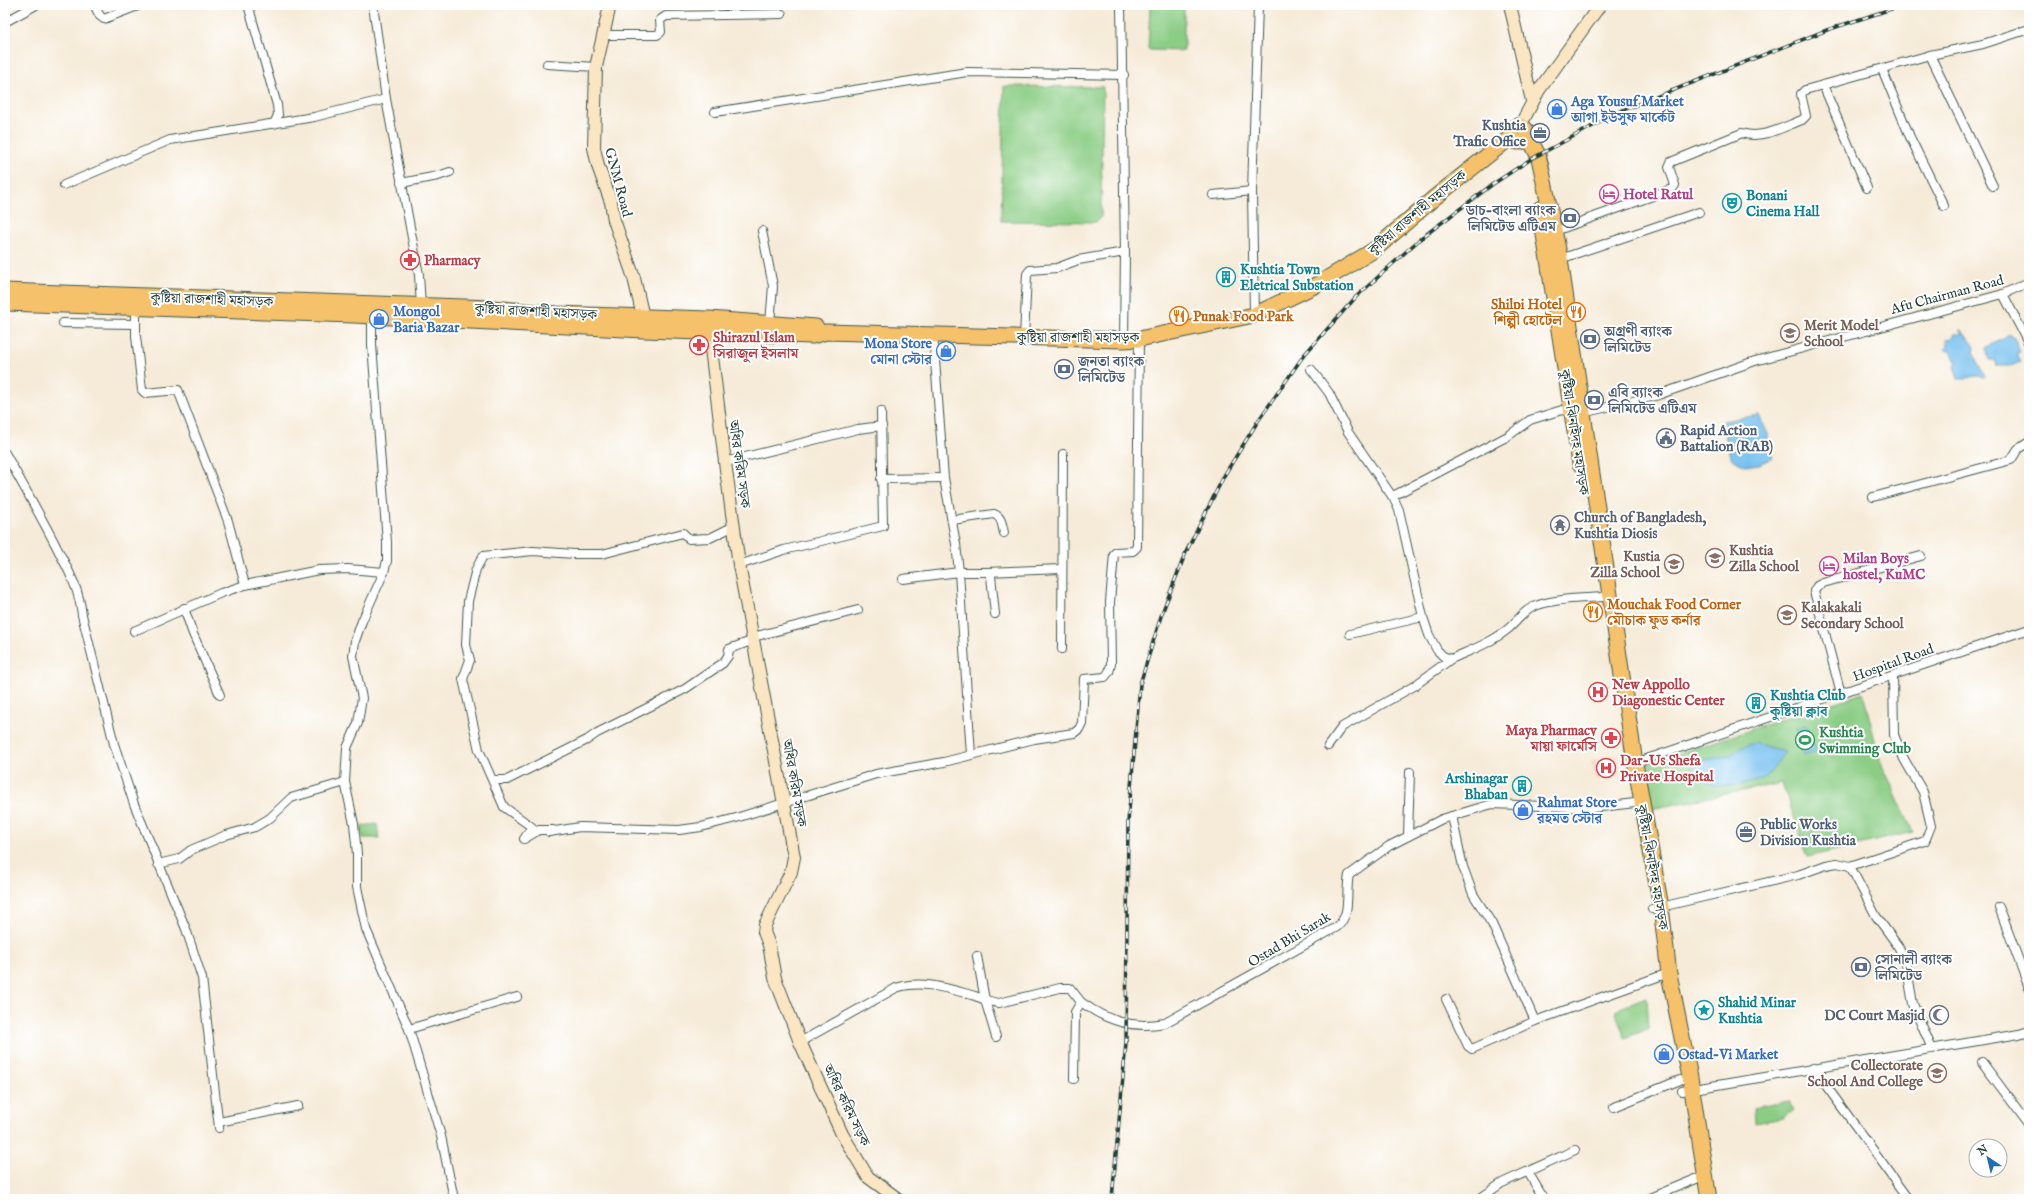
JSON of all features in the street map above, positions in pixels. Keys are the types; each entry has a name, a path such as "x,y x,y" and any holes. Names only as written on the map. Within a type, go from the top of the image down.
{"highway":[{"name":"কুষ্টিয়া রাজশাহী মহাসড়ক","path":"6,297 136,308 191,304 372,317 402,312 421,306 492,308 557,314 643,317 708,326 812,336 826,332 933,334 1024,338 1139,339 1254,315 1318,284 1374,250 1439,193 1520,135"},
{"name":"কুষ্টিয়া-ঝিনাইদহ মহাসড়ক","path":"1520,135 1530,159 1545,208 1555,231 1560,259 1560,298"},
{"name":"কুষ্টিয়া-ঝিনাইদহ মহাসড়ক","path":"1545,208 1568,351 1603,597 1618,668"},
{"name":"কুষ্টিয়া রাজশাহী মহাসড়ক","path":"6,297 402,312 708,326 770,324 813,326 826,332"},
{"name":"কুষ্টিয়া-ঝিনাইদহ মহাসড়ক","path":"1577,412 1632,764 1656,908 1669,974 1699,1199"},
{"name":"কুষ্টিয়া-ঝিনাইদহ মহাসড়ক","path":"1632,764 1635,803 1643,828"},
{"name":"কুষ্টিয়া-ঝিনাইদহ মহাসড়ক","path":"1656,908 1663,975 1684,1087 1709,1199"}],"main road":[{"name":"GNM Road","path":"610,5 596,68 594,148 598,166 612,202 614,220 634,278 643,317"},
{"path":"1510,5 1532,101"},
{"path":"1520,135 1532,101 1600,5"},
{"name":"অধির করিম সড়ক","path":"708,326 740,565 794,857 791,872 765,925 764,932 769,945 775,978 800,1042 842,1134 868,1177 898,1199"}],"street":[{"path":"5,22 36,5"},
{"path":"94,5 100,16 104,18 140,5"},
{"path":"248,5 277,105 278,115 274,124"},
{"path":"373,5 386,99 419,274 421,306"},
{"path":"1121,5 1124,75 1124,340"},
{"path":"1254,315 1252,191 1258,5"},
{"path":"604,35 657,35 661,32 660,20 666,16 782,14"},
{"path":"1555,231 1672,189 1675,185 1669,167 1671,162 1742,133 1749,136 1759,135 1802,120 1806,116 1801,94 1802,92 1930,56 1983,44 2029,29"},
{"path":"1930,56 1993,186"},
{"path":"547,64 596,68"},
{"path":"1882,69 1910,136 1944,206"},
{"path":"715,112 967,72 1124,75"},
{"path":"1824,85 1867,188"},
{"path":"64,185 170,140 314,117 386,99"},
{"path":"401,183 438,176 450,172"},
{"path":"1213,195 1252,191"},
{"path":"1560,259 1699,212"},
{"path":"762,231 772,286 770,324"},
{"path":"1024,338 1027,274 1030,270 1057,268 1078,260 1125,252"},
{"name":"Afu Chairman Road","path":"1393,496 1508,436 1530,420 1562,410 1577,412 1655,396 1755,361 2003,294 2029,282"},
{"path":"2003,294 2029,344"},
{"path":"136,308 142,390 144,393 178,390 228,521 245,586"},
{"path":"372,317 372,345 387,542 387,561 384,572 362,621 355,641 353,656 362,698 358,723 347,748 345,782 354,824 357,854 357,887 366,929 409,1029 441,1136 454,1199"},
{"path":"63,323 136,324"},
{"path":"933,334 944,478 952,520 959,572 971,755"},
{"path":"734,526 710,538 689,539 683,533 602,554 574,554 533,551 483,556 476,569 468,601 466,645 470,660 463,679 480,750 494,780 504,808 532,827 524,839 539,830 552,831 592,827 680,830 701,827 736,818 876,774 971,755 1026,741 1074,733 1079,729 1082,723 1084,679 1105,677 1109,672 1111,664 1110,602 1114,554 1116,552 1133,551 1137,547 1139,339"},
{"path":"1311,369 1329,393 1348,432 1393,496 1399,510 1428,635 1437,650 1443,656 1451,659"},
{"path":"740,565 784,550 880,528 883,526 881,411"},
{"path":"725,462 858,429 882,426"},
{"path":"1873,497 2011,460 2018,449 2029,442"},
{"path":"5,453 42,520 80,597 83,622 114,744 134,804 186,929 202,978 219,1125 298,1106"},
{"path":"1062,649 1063,454"},
{"path":"881,479 944,478"},
{"path":"952,520 994,514 1002,521 1004,533"},
{"path":"1842,694 1814,591 1817,586 1823,583 1921,556"},
{"path":"134,631 184,608 245,586 319,570 348,569 384,572"},
{"path":"903,579 959,572 1062,569"},
{"path":"987,572 991,576 995,614"},
{"path":"1328,746 1342,727 1414,686 1451,659 1489,643 1508,629 1523,613 1534,607 1555,602 1603,597"},
{"path":"184,608 193,634 220,695"},
{"path":"494,780 507,780 685,689 723,663 728,656 729,649 754,639 858,610"},
{"path":"1350,634 1423,617"},
{"name":"Hospital Road","path":"1632,764 1842,694 2029,629"},
{"path":"1656,908 1798,875 1826,864 1837,863 1850,866 1924,840 1931,826 1923,792 1904,759 1894,735 1893,676"},
{"path":"1408,836 1410,772"},
{"path":"158,864 179,859 191,850 226,835 255,827 270,818 291,798 345,782"},
{"name":"Ostad Bhi Sarak","path":"1081,1002 1104,1017 1116,1021 1149,1026 1165,1023 1344,922 1349,875 1389,846 1442,819 1492,804 1592,808 1635,803"},
{"path":"1452,816 1463,867 1473,894 1492,924 1535,1021"},
{"path":"1850,866 1876,916 1898,946 1906,963 1913,1004 1932,1049"},
{"path":"1999,907 2029,988"},
{"path":"977,956 985,1000 996,1037"},
{"path":"1446,999 1468,1046 1472,1049 1535,1021 1663,975"},
{"path":"800,1042 896,988 908,984 918,983 948,989 998,1003 1060,988 1070,988 1081,1002 1075,1012 1074,1079"},
{"path":"409,1029 517,997"},
{"path":"1614,1107 1684,1087 1932,1049 2029,1031"},
{"path":"1982,1062 2029,1125"},
{"path":"1813,1068 1909,1199"},
{"path":"1479,1199 1502,1183 1575,1150"},
{"path":"1528,1172 1544,1199"},
{"path":"1647,1199 1696,1179"}],"shaded area":[{"name":"Dar-Us Shefa Private Hospital","path":"1615,755 1620,774 1596,780 1591,762"}],"green space":[{"path":"1150,5 1184,5 1184,51 1148,50"},
{"path":"1004,86 1103,87 1101,217 1096,222 1001,221"},
{"path":"1863,693 1880,760 1913,832 1808,857 1782,783 1646,810 1640,766"},
{"path":"377,824 379,838 363,838 361,826"},
{"path":"1646,998 1648,1029 1625,1038 1615,1010"},
{"path":"1789,1101 1793,1111 1784,1118 1755,1123 1754,1108"}],"water":[{"path":"1961,329 1974,347 1973,352 1985,377 1973,376 1958,379 1954,367 1956,362 1951,350 1944,349 1948,345 1947,339 1953,338 1954,334 1961,334"},
{"path":"2008,334 2014,338 2020,352 2017,353 2017,357 2020,362 2011,366 1996,366 1995,360 1989,360 1986,348 2003,339"},
{"path":"1759,415 1768,434 1768,446 1773,458 1759,464 1745,466 1732,459 1727,444 1723,421"},
{"name":"Kushtia Swimming Club","path":"1807,725 1815,752 1804,756 1796,728"},
{"path":"1755,743 1785,752 1768,775 1764,778 1750,783 1734,786 1719,786 1711,784 1699,776 1692,768 1702,760 1728,756 1740,748"}],"railway":[{"path":"1112,1199 1126,1043 1128,822 1140,684 1162,613 1186,552 1225,474 1258,421 1304,355 1356,297 1420,239 1493,184 1531,159 1623,110 1827,30 1903,5"}],"place":[{"name":"Aga Yousuf Market আগা ইউসুফ মার্কেট","path":"1557,109"},
{"name":"Kushtia Trafic Office","path":"1540,133"},
{"name":"Hotel Ratul","path":"1609,194"},
{"name":"Bonani Cinema Hall","path":"1732,203"},
{"name":"ডাচ-বাংলা ব্যাংক লিমিটেড এটিএম","path":"1570,218"},
{"name":"Pharmacy","path":"410,260"},
{"name":"Kushtia Town Eletrical Substation","path":"1226,277"},
{"name":"Shilpi Hotel শিল্পী হোটেল","path":"1576,312"},
{"name":"Punak Food Park","path":"1179,316"},
{"name":"Mongol Baria Bazar","path":"379,319"},
{"name":"Merit Model School","path":"1790,333"},
{"name":"অগ্রণী ব্যাংক লিমিটেড","path":"1590,339"},
{"name":"Shirazul Islam সিরাজুল ইসলাম","path":"699,345"},
{"name":"Mona Store মোনা স্টোর","path":"946,351"},
{"name":"জনতা ব্যাংক লিমিটেড","path":"1064,369"},
{"name":"এবি ব্যাংক লিমিটেড এটিএম","path":"1594,400"},
{"name":"Rapid Action Battalion (RAB)","path":"1666,438"},
{"name":"Church of Bangladesh, Kushtia Diosis","path":"1560,525"},
{"name":"Kushtia Zilla School","path":"1715,558"},
{"name":"Kustia Zilla School","path":"1674,564"},
{"name":"Milan Boys hostel, KuMC","path":"1829,566"},
{"name":"Mouchak Food Corner মৌচাক ফুড কর্নার","path":"1593,612"},
{"name":"Kalakakali Secondary School","path":"1787,615"},
{"name":"New Appollo Diagonestic Center","path":"1598,692"},
{"name":"Kushtia Club কুষ্টিয়া ক্লাব","path":"1756,703"},
{"name":"Maya Pharmacy মায়া ফার্মেসি","path":"1611,738"},
{"name":"Kushtia Swimming Club","path":"1805,740"},
{"name":"Dar-Us Shefa Private Hospital","path":"1606,768"},
{"name":"Arshinagar Bhaban","path":"1522,786"},
{"name":"Rahmat Store রহমত স্টোর","path":"1523,810"},
{"name":"Public Works Division Kushtia","path":"1746,832"},
{"name":"সোনালী ব্যাংক লিমিটেড","path":"1861,967"},
{"name":"Shahid Minar Kushtia","path":"1704,1010"},
{"name":"DC Court Masjid","path":"1939,1015"},
{"name":"Ostad-Vi Market","path":"1664,1054"},
{"name":"Collectorate School And College","path":"1937,1073"}]}
